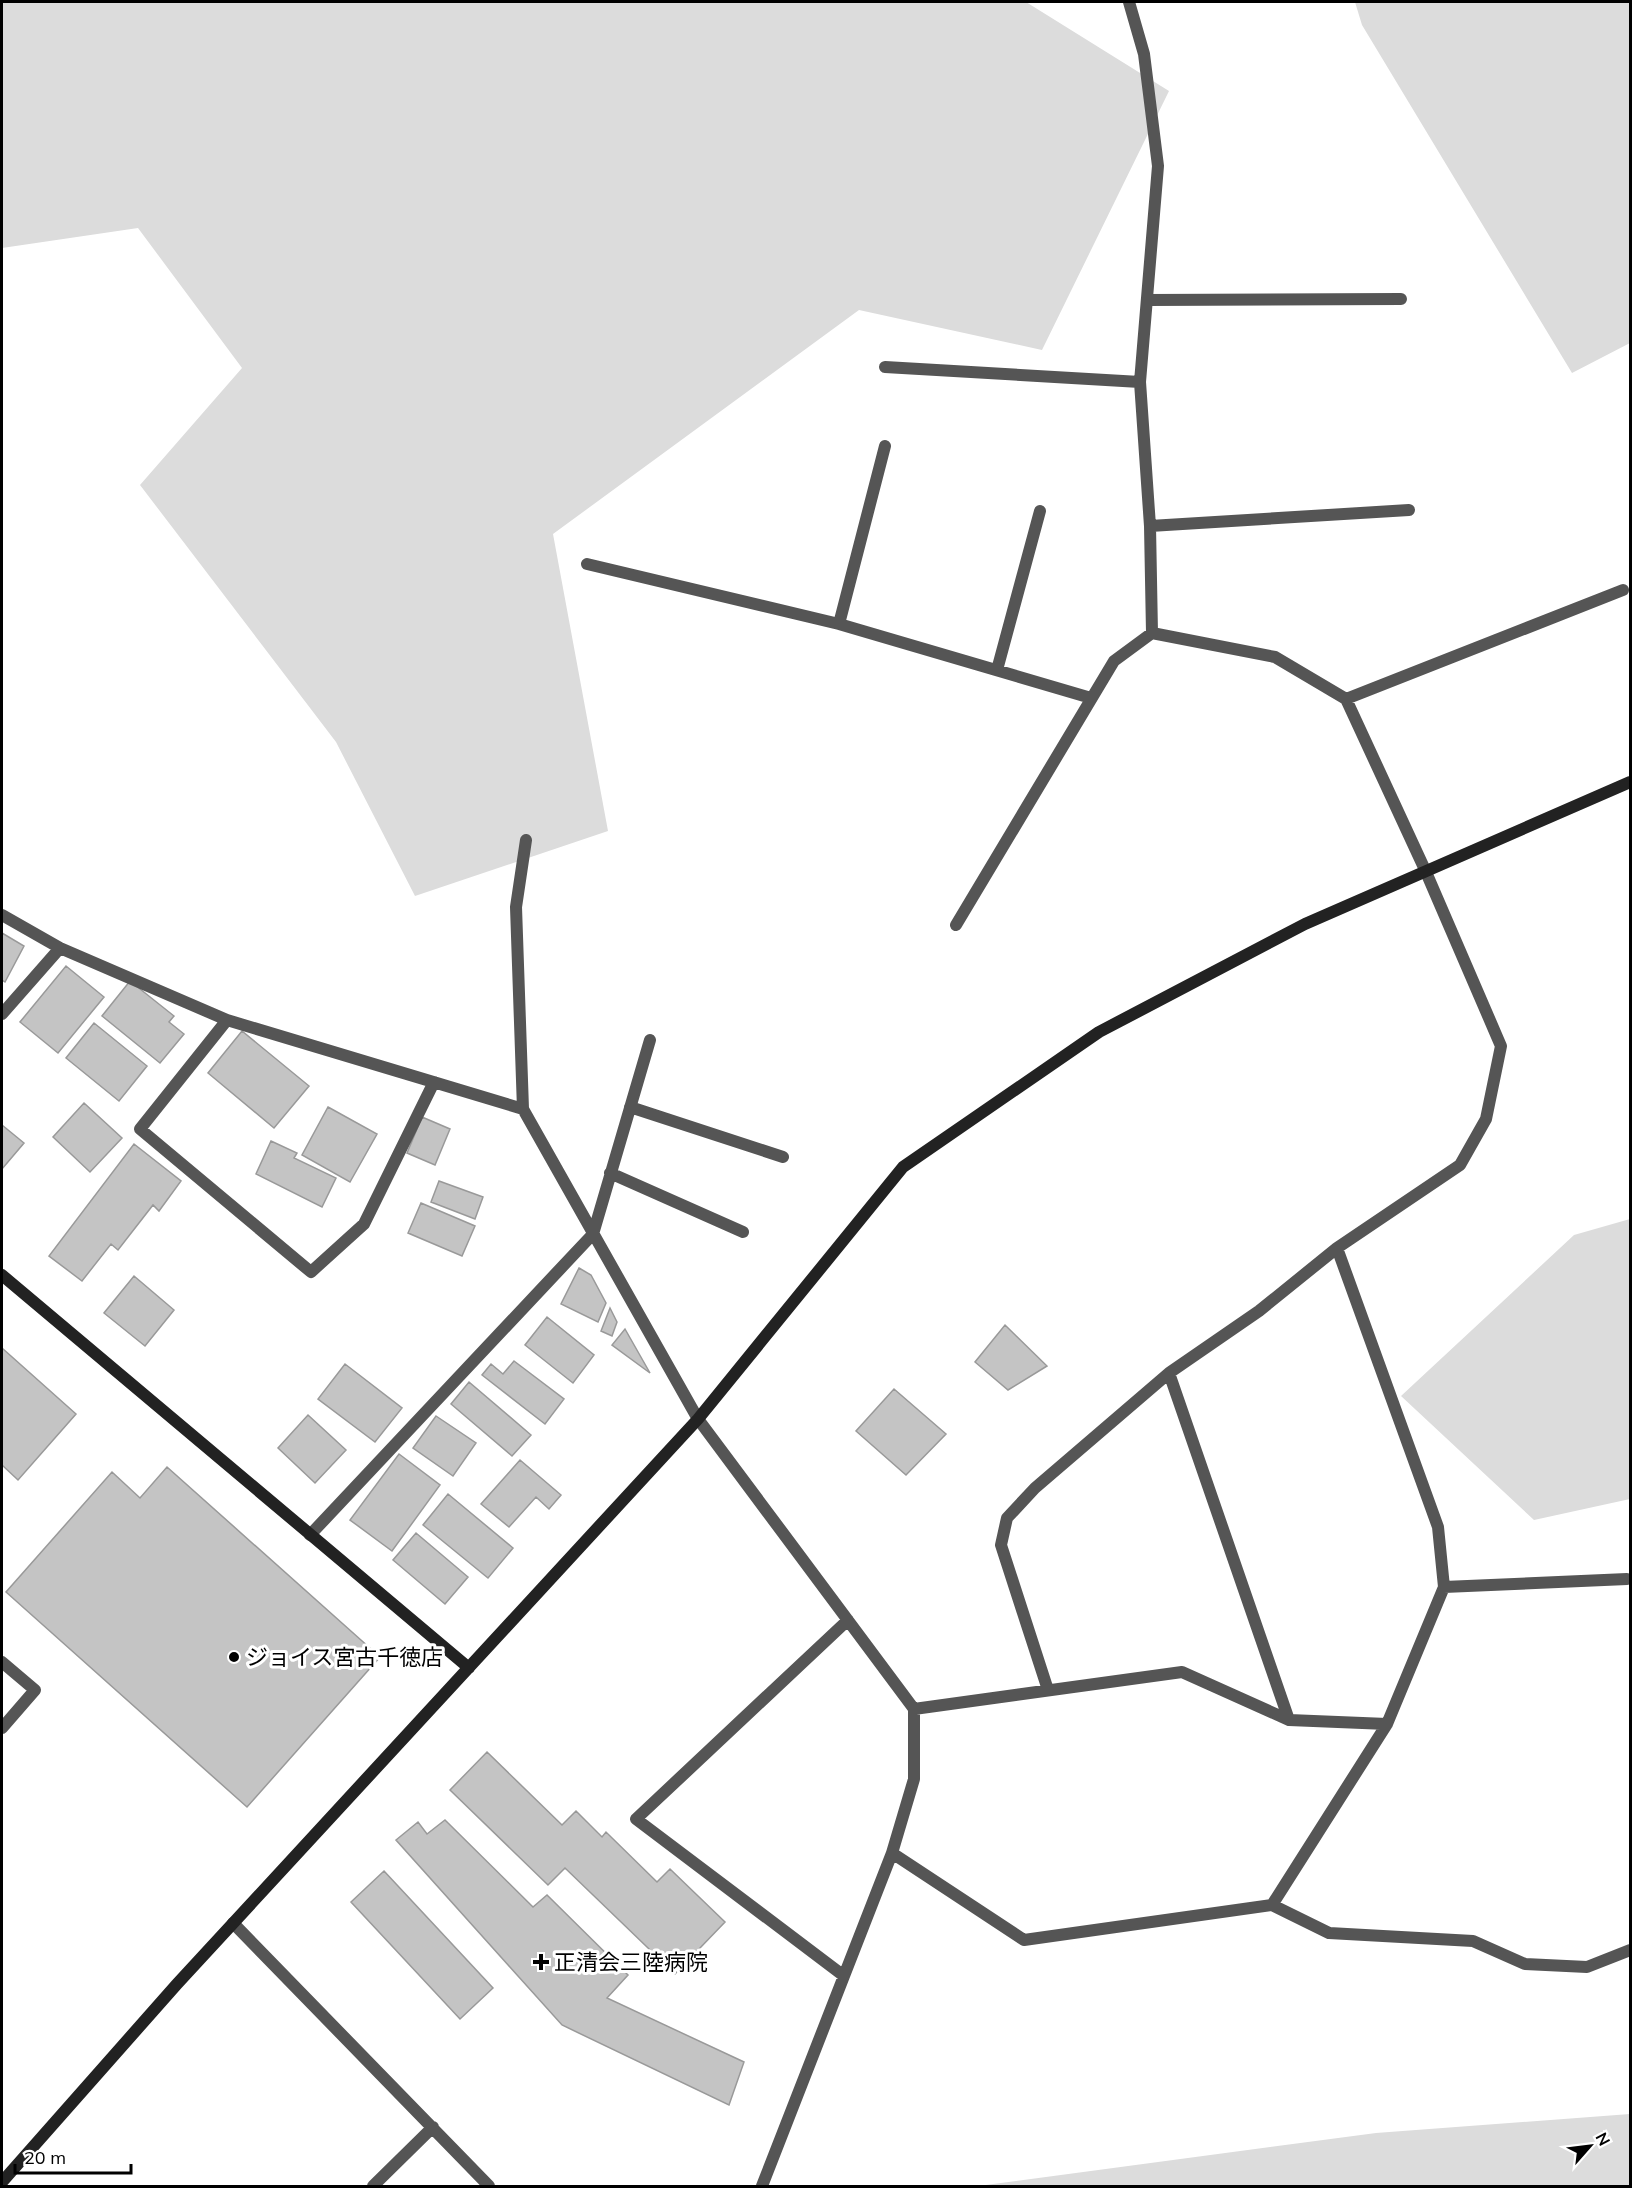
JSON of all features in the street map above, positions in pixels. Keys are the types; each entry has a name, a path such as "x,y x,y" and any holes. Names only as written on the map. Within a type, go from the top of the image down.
{"street":[{"path":"1129,2 1144,54 1158,166 1140,382 1150,526 1152,633"},
{"path":"1147,300 1401,299"},
{"path":"885,367 1140,382"},
{"path":"839,624 885,446"},
{"path":"1150,526 1409,510"},
{"path":"997,670 1040,511"},
{"path":"587,564 839,624 1091,698"},
{"path":"1347,699 1623,590"},
{"path":"956,925 1114,661 1152,633 1275,657 1347,699 1502,1046 1486,1119 1460,1165 1337,1248 1259,1311 1169,1372 1035,1488 1007,1518 1001,1545 1048,1690"},
{"path":"2,2182 233,1923 698,1419 903,1167 1099,1032 1305,924 1630,782"},
{"path":"525,840 516,907 523,1109 698,1419 914,1708 914,1779 892,1853 762,2187"},
{"path":"2,915 60,948 227,1020 523,1109"},
{"path":"2,1014 60,948"},
{"path":"227,1020 140,1129 311,1272 364,1224 434,1082"},
{"path":"310,1535 592,1234 650,1040"},
{"path":"630,1107 783,1157"},
{"path":"610,1173 743,1232"},
{"path":"1272,1905 1387,1724 1444,1587 1438,1527 1337,1248"},
{"path":"2,1275 469,1668"},
{"path":"1169,1372 1289,1720"},
{"path":"1444,1587 1627,1579"},
{"path":"844,1976 636,1819 848,1620"},
{"path":"2,1662 34,1690 2,1728"},
{"path":"914,1708 1182,1672 1289,1720 1387,1724"},
{"path":"892,1853 1024,1940 1272,1905 1329,1933 1473,1941 1525,1965 1587,1968 1630,1950"},
{"path":"233,1923 489,2187"},
{"path":"373,2187 433,2127"}],"shaded area":[{"path":"2,2 1026,2 1169,91 1042,350 859,310 553,534 608,831 415,896 336,742 140,485 242,368 138,228 2,248"},
{"path":"1355,2 1630,2 1630,343 1572,373 1362,25"},
{"path":"1630,1219 1630,1499 1534,1520 1401,1396 1574,1235"},
{"path":"1630,2114 1630,2186 978,2186 1376,2133"}],"building":[{"path":"2,933 24,946 5,982 2,980"},
{"path":"66,966 104,997 58,1053 20,1022"},
{"path":"130,981 174,1016 169,1022 184,1034 160,1063 102,1016"},
{"path":"94,1023 147,1066 119,1101 66,1058"},
{"path":"242,1031 309,1086 274,1128 208,1073"},
{"path":"84,1103 122,1138 90,1172 53,1137"},
{"path":"328,1107 377,1134 350,1182 302,1155"},
{"path":"422,1117 450,1129 435,1165 407,1153"},
{"path":"2,1125 24,1143 2,1169"},
{"path":"271,1141 297,1153 294,1158 336,1178 322,1207 256,1174"},
{"path":"134,1144 181,1181 159,1211 153,1205 118,1250 111,1244 82,1281 49,1256"},
{"path":"439,1181 483,1197 475,1219 431,1202"},
{"path":"421,1203 475,1226 462,1256 408,1233"},
{"path":"579,1268 591,1275 606,1303 598,1322 561,1304"},
{"path":"134,1276 174,1310 145,1346 104,1313"},
{"path":"610,1308 617,1322 612,1336 601,1331"},
{"path":"547,1317 594,1355 573,1383 525,1345"},
{"path":"1005,1325 1047,1366 1008,1390 975,1362"},
{"path":"625,1329 650,1373 612,1345"},
{"path":"2,1348 76,1414 18,1480 2,1465"},
{"path":"514,1361 564,1399 545,1424 482,1375 491,1364 503,1374"},
{"path":"345,1364 402,1408 375,1442 318,1399"},
{"path":"469,1382 531,1435 512,1456 451,1404"},
{"path":"894,1389 946,1434 906,1475 856,1431"},
{"path":"308,1415 346,1450 315,1483 278,1448"},
{"path":"436,1416 476,1443 453,1476 413,1448"},
{"path":"399,1454 440,1485 392,1551 350,1520"},
{"path":"520,1460 561,1495 549,1509 536,1497 509,1527 481,1504"},
{"path":"167,1467 380,1657 247,1807 6,1592 112,1472 140,1498"},
{"path":"448,1494 513,1548 488,1578 423,1525"},
{"path":"416,1533 468,1577 445,1604 393,1560"},
{"path":"487,1752 562,1825 576,1811 602,1837 606,1832 657,1882 670,1869 725,1922 675,1974 565,1868 548,1885 450,1790"},
{"path":"445,1820 533,1907 547,1895 628,1975 607,1998 744,2062 729,2105 562,2025 396,1840 418,1822 427,1834"},
{"path":"384,1871 493,1988 460,2019 351,1902"}],"place":[{"name":"ジョイス宮古千徳店","path":"234,1657"},
{"name":"正清会三陸病院","path":"541,1962"}]}
